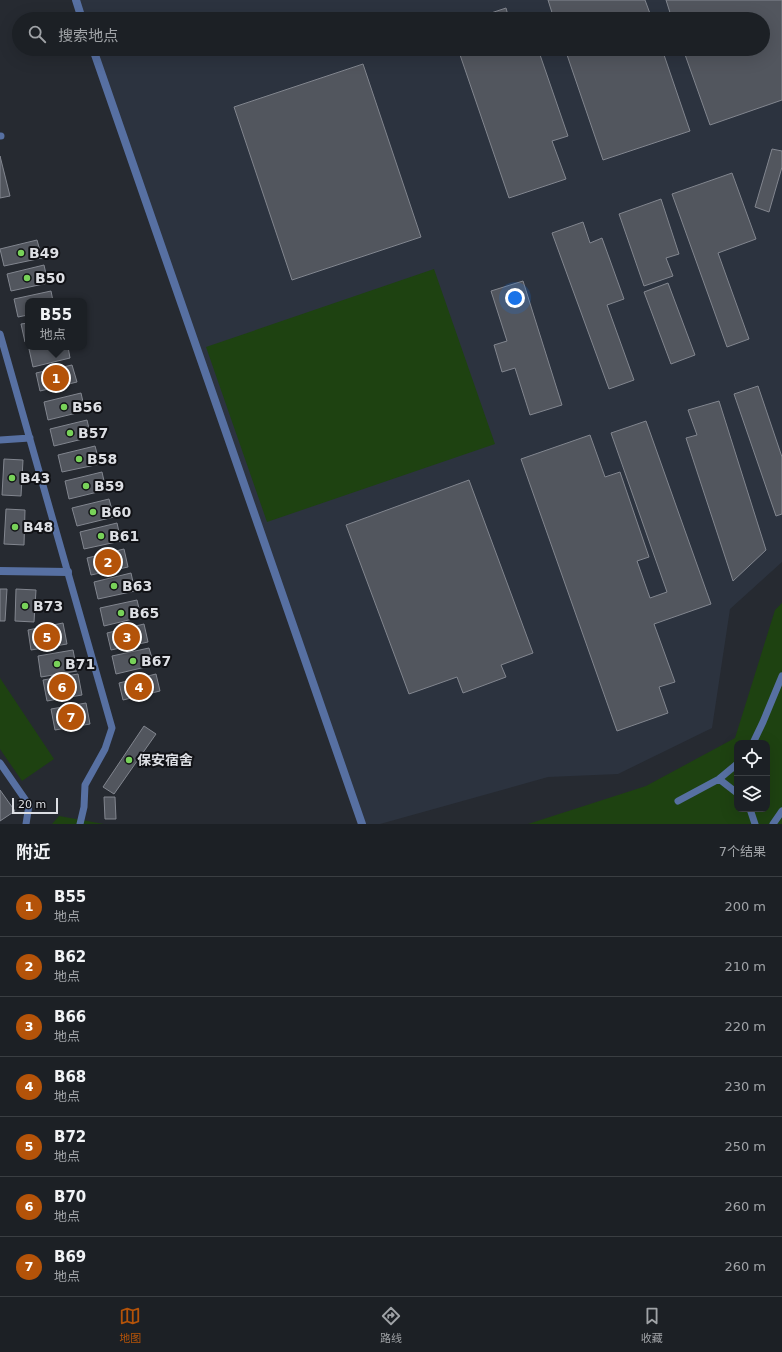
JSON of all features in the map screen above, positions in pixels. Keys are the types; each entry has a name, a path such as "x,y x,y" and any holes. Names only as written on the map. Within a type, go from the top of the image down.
{"street":[{"path":"76,0 80,12"},
{"path":"95,56 362,824"},
{"path":"0,571 68,572"}],"lane":[{"path":"0,334 112,728 105,749 85,785 84,807 80,824"},
{"path":"0,440 30,438"},
{"path":"754,740 782,676"},
{"path":"0,763 29,805 26,824"},
{"path":"678,802 719,779 734,766"},
{"path":"719,779 734,791"},
{"path":"773,824 782,811"},
{"path":"751,812 755,824"}],"shaded area":[{"path":"76,0 782,0 782,562 730,609 712,728 618,774 548,777 380,824 362,824 95,56 770,56 770,12 80,12"}],"green space":[{"path":"434,269 495,444 267,522 206,347"},
{"path":"782,603 782,824 528,824 646,786 735,738 775,610"},
{"path":"0,678 54,759 22,781 0,749"},
{"path":"59,816 104,824 52,824"}],"building":[{"path":"548,0 645,0 649,12 552,12"},
{"path":"666,0 782,0 782,100 710,125 685,56 770,56 770,12 670,12"},
{"path":"506,8 507,12 494,12"},
{"path":"460,56 540,56 568,136 552,141 566,179 509,198"},
{"path":"567,56 664,56 690,131 603,160"},
{"path":"363,64 421,237 292,280 234,107"},
{"path":"772,149 782,151 782,167 769,212 755,207"},
{"path":"0,156 10,196 0,198"},
{"path":"732,173 756,239 718,253 749,339 727,347 672,194"},
{"path":"661,199 679,254 666,258 673,276 644,286 619,214"},
{"path":"583,222 590,243 602,238 624,299 607,305 634,380 609,389 552,233"},
{"name":"B49","path":"37,240 42,258 4,266 0,249"},
{"name":"B50","path":"44,265 48,283 11,291 7,274"},
{"path":"523,281 562,405 530,415 515,368 502,372 494,345 507,341 491,291"},
{"path":"668,283 695,355 671,364 644,292"},
{"path":"51,291 52,298 25,298 25,316 18,317 14,299"},
{"path":"25,323 25,342 21,324"},
{"path":"29,350 69,350 70,358 33,367"},
{"path":"72,365 77,382 40,391 36,373"},
{"path":"758,386 782,457 782,514 776,516 734,394"},
{"name":"B56","path":"81,393 85,411 48,420 44,402"},
{"path":"719,401 766,550 733,581 686,438 697,435 688,410"},
{"name":"B57","path":"87,420 91,437 54,446 50,429"},
{"path":"646,421 711,604 654,624 675,682 659,687 668,713 617,731 521,459 590,435 605,477 620,472 649,557 637,561 650,598 667,592 611,433"},
{"name":"B58","path":"95,446 100,464 62,472 58,455"},
{"name":"B43","path":"4,459 23,460 21,496 2,495"},
{"name":"B59","path":"102,472 106,490 69,499 65,481"},
{"path":"469,480 533,653 501,665 506,677 463,693 457,677 409,694 346,525"},
{"name":"B60","path":"109,499 114,517 77,526 72,508"},
{"name":"B48","path":"6,509 25,510 24,545 4,544"},
{"name":"B61","path":"117,523 121,541 84,549 80,532"},
{"path":"124,549 128,567 91,575 87,558"},
{"name":"B63","path":"131,573 135,591 98,599 94,582"},
{"path":"0,589 7,589 5,621 0,621"},
{"name":"B73","path":"16,589 36,590 34,622 15,621"},
{"name":"B65","path":"137,600 141,617 104,626 100,608"},
{"path":"63,623 67,644 31,650 28,630"},
{"path":"144,624 148,642 111,650 107,633"},
{"name":"B67","path":"149,648 154,665 116,674 112,656"},
{"name":"B71","path":"73,650 77,671 41,677 38,656"},
{"path":"78,674 82,695 47,701 43,680"},
{"path":"156,674 160,691 123,700 119,683"},
{"path":"86,703 90,724 55,730 51,709"},
{"name":"保安宿舍","path":"144,726 156,734 114,794 103,787"},
{"path":"0,790 15,811 0,821"},
{"path":"104,797 115,797 116,819 105,819"}],"place":[{"name":"B49","path":"21,253"},
{"name":"B50","path":"27,278"},
{"name":"B55","path":"56,378"},
{"name":"B56","path":"64,407"},
{"name":"B57","path":"70,433"},
{"name":"B58","path":"79,459"},
{"name":"B43","path":"12,478"},
{"name":"B59","path":"86,486"},
{"name":"B60","path":"93,512"},
{"name":"B48","path":"15,527"},
{"name":"B61","path":"101,536"},
{"name":"B62","path":"108,562"},
{"name":"B63","path":"114,586"},
{"name":"B73","path":"25,606"},
{"name":"B65","path":"121,613"},
{"name":"B72","path":"47,637"},
{"name":"B66","path":"127,637"},
{"name":"B67","path":"133,661"},
{"name":"B71","path":"57,664"},
{"name":"B70","path":"62,687"},
{"name":"B68","path":"139,687"},
{"name":"B69","path":"71,717"},
{"name":"保安宿舍","path":"129,760"}]}
